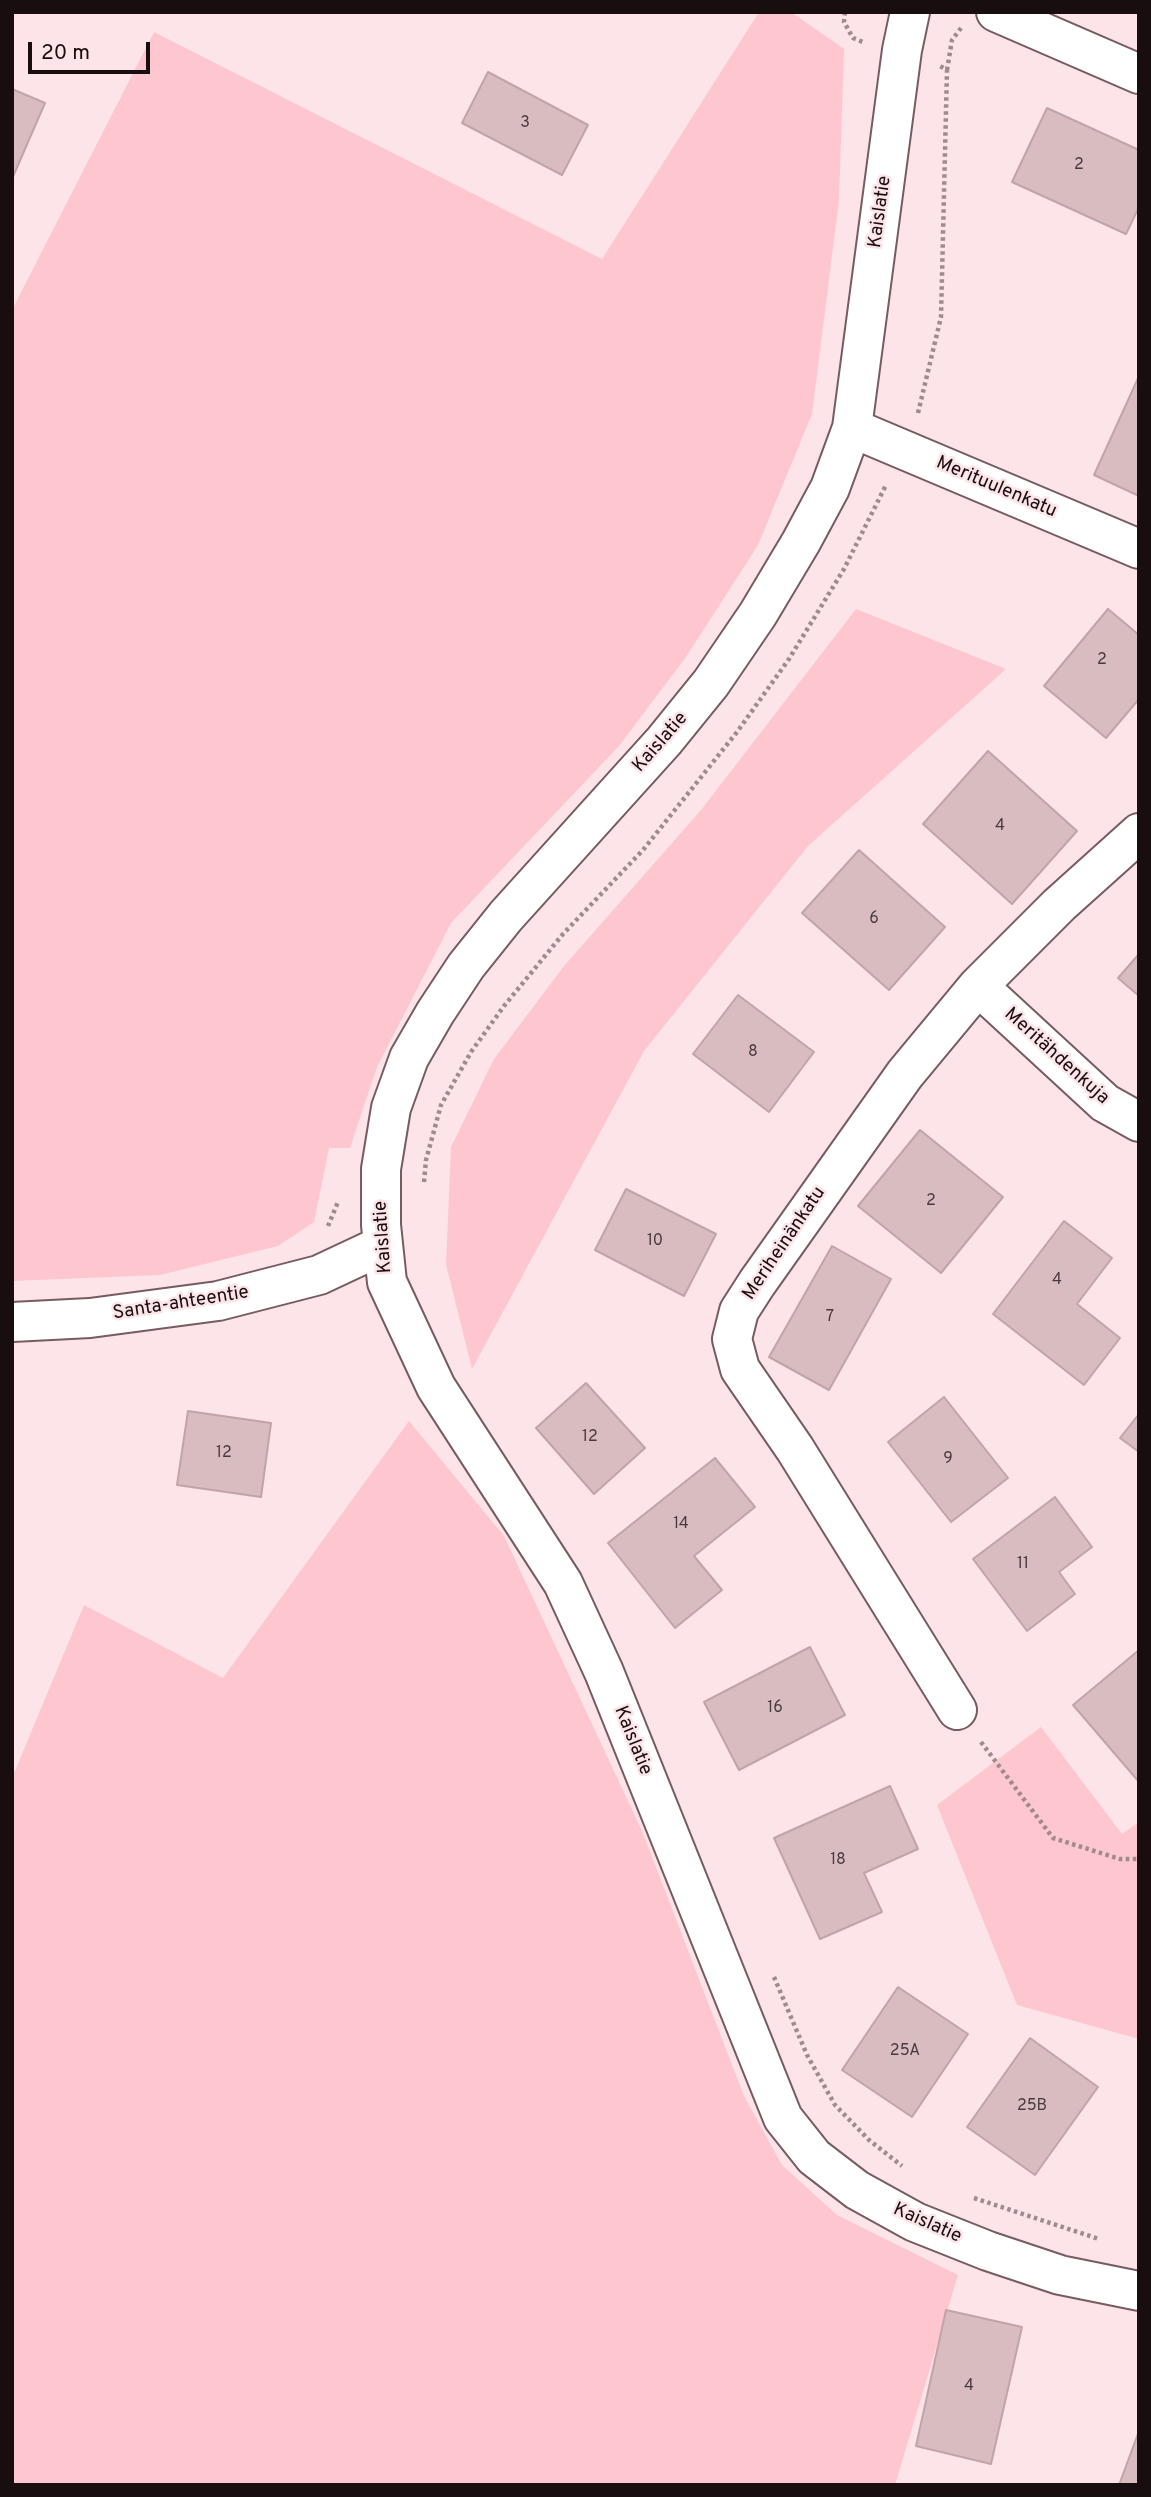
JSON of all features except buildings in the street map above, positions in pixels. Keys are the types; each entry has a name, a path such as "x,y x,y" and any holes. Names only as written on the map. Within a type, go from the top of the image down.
{"street":[{"name":"Kaislatie","path":"910,12 902,50 852,428 830,488 758,614 711,683 664,741 506,916 466,966 435,1013 409,1058 391,1108 381,1169 383,1245 387,1282 436,1387 563,1583 575,1608 664,1819 783,2118 814,2157 857,2190 915,2222 988,2251 1060,2274 1139,2291"},
{"path":"981,17 1139,74"},
{"name":"Merituulenkatu","path":"852,428 1139,548"},
{"name":"Meriheinänkatu","path":"957,1710 795,1449 740,1369 732,1339 739,1311 781,1246 905,1074 978,986 1059,905 1139,833"},
{"name":"Meritähdenkuja","path":"978,986 1105,1103 1139,1122"},
{"name":"Santa-ahteentie","path":"12,1322 90,1318 218,1301 319,1275 383,1245"}],"path":[{"path":"947,70 952,40 981,17"},
{"path":"381,1169 425,1172"},
{"path":"327,1228 337,1209 339,1197"},
{"path":"957,1710 1053,1838 1120,1859 1139,1858"},
{"path":"769,1967 807,2054 835,2105 869,2140 913,2174"},
{"path":"971,2198 1100,2239"}],"shaded area":[{"path":"759,12 791,12 844,49 839,200 812,414 758,545 686,657 619,746 451,923 377,1067 350,1148 329,1148 314,1222 278,1246 160,1275 12,1281 12,310 154,32 602,259"},
{"path":"856,609 1006,669 808,846 644,1051 472,1369 446,1264 451,1147 494,1059 564,966 701,810"},
{"path":"409,1421 504,1536 642,1831 744,2096 782,2165 837,2215 958,2275 895,2485 12,2485 12,1778 84,1605 223,1678"},
{"path":"1041,1727 1122,1834 1139,1822 1139,2039 1017,2005 937,1805"}]}
